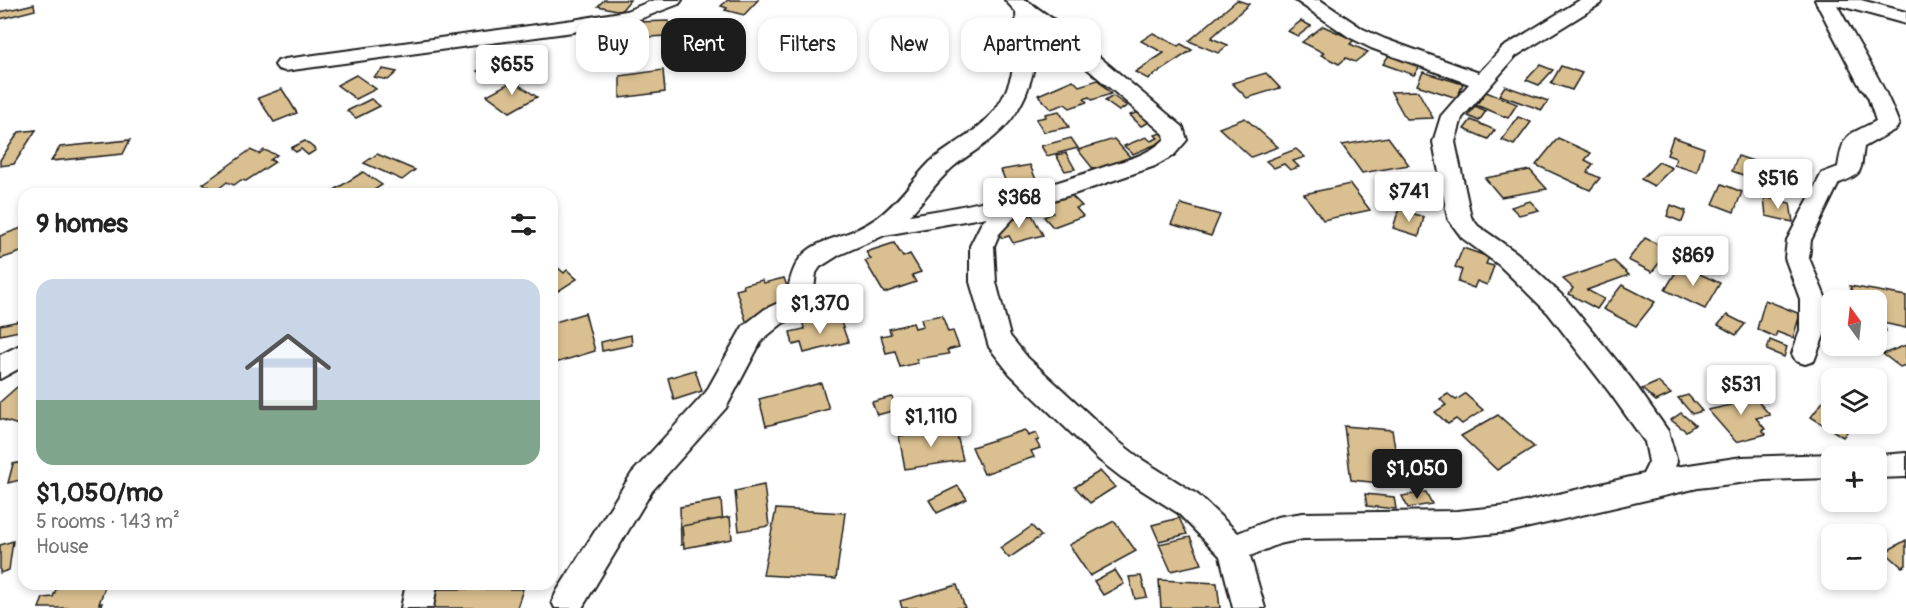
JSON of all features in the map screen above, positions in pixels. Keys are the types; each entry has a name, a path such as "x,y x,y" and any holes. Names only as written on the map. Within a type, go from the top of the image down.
{"street":[{"path":"285,65 573,26 630,16 672,0"},
{"path":"1305,0 1321,7 1361,36 1482,81"},
{"path":"1593,0 1509,52 1452,116 1444,142 1460,219 1470,232 1508,259 1557,306 1658,439 1663,462 1653,484"},
{"path":"1806,354 1813,330 1813,299 1797,258 1799,240 1830,178 1849,171 1853,143 1888,124 1878,96 1868,83 1825,0"},
{"path":"1839,0 1906,18"},
{"path":"882,226 941,219 1013,204 1089,182 1153,157 1172,147 1176,140 1175,132 1053,28 1020,5"},
{"path":"568,602 642,482 716,400 752,333 774,316 799,305 805,269 818,256 882,226 906,206 937,169 1001,118 1016,93 1027,57 1020,5"},
{"path":"1013,204 989,230 982,246 983,282 998,340 1019,366 1109,451 1131,468 1188,504 1233,549 1249,608"},
{"path":"0,368 18,357"},
{"path":"1887,466 1906,465"},
{"path":"1233,549 1277,531 1303,526 1457,524 1508,519 1653,484 1718,471 1773,466 1821,466"},
{"path":"417,608 421,590"}],"building":[{"path":"604,0 630,0 621,11 598,6"},
{"path":"728,0 758,0 744,15 725,10 727,8 721,6"},
{"path":"1237,0 1249,4 1211,38 1228,45 1218,53 1189,41"},
{"path":"34,4 35,10 0,19 0,12"},
{"path":"661,21 661,36 649,37 649,22"},
{"path":"1301,21 1311,26 1298,36 1288,31"},
{"path":"1323,26 1354,40 1350,44 1368,52 1355,62 1346,58 1339,64 1302,42"},
{"path":"1153,33 1178,46 1181,44 1192,50 1148,79 1135,72 1164,53 1141,41"},
{"path":"499,49 520,65 497,76 477,59"},
{"path":"1391,52 1422,63 1414,75 1383,64"},
{"path":"490,63 501,70 488,78 477,71"},
{"path":"1540,65 1553,70 1539,85 1526,80"},
{"path":"1561,66 1582,73 1572,90 1551,83"},
{"path":"383,69 397,72 388,80 374,77"},
{"path":"663,72 665,92 620,98 620,76"},
{"path":"1423,72 1463,84 1457,98 1417,85"},
{"path":"1266,73 1280,88 1247,98 1232,83"},
{"path":"356,75 376,89 356,99 337,85"},
{"path":"1073,80 1079,86 1098,80 1111,94 1092,100 1089,97 1084,99 1087,102 1070,108 1065,104 1051,109 1038,95"},
{"path":"513,81 537,97 510,112 487,95"},
{"path":"1505,86 1548,101 1542,110 1499,95"},
{"path":"282,89 297,113 274,122 258,98"},
{"path":"1418,91 1433,118 1406,119 1391,92"},
{"path":"1486,92 1517,104 1508,118 1476,105"},
{"path":"1113,96 1127,106 1119,111 1105,101"},
{"path":"371,99 380,106 356,118 347,111"},
{"path":"1475,106 1486,111 1479,121 1468,116"},
{"path":"1059,111 1069,127 1044,132 1036,119"},
{"path":"1139,112 1150,122 1141,126 1130,115"},
{"path":"1518,117 1531,122 1514,145 1502,140"},
{"path":"1245,118 1278,147 1251,157 1219,128"},
{"path":"1471,120 1495,130 1488,139 1464,129"},
{"path":"36,130 14,164 0,166 0,160 19,132"},
{"path":"1164,132 1171,138 1133,154 1124,146 1146,137 1151,141 1158,138 1155,135"},
{"path":"1388,137 1409,165 1362,173 1342,145"},
{"path":"1673,137 1704,148 1697,172 1674,165 1676,158 1667,155"},
{"path":"1071,138 1078,148 1047,156 1041,146"},
{"path":"1558,138 1591,153 1585,160 1593,164 1587,172 1600,178 1590,190 1536,165"},
{"path":"1114,139 1131,158 1094,170 1078,150"},
{"path":"130,140 123,154 51,161 60,147"},
{"path":"305,141 316,150 308,155 301,149 296,152 291,148"},
{"path":"1296,149 1305,157 1293,161 1299,167 1290,170 1284,164 1274,168 1266,161"},
{"path":"250,150 259,154 264,150 277,155 270,160 275,162 246,181 241,180 234,185 227,182 220,188 203,184"},
{"path":"1066,153 1075,169 1065,171 1056,155"},
{"path":"377,154 415,170 402,180 364,163"},
{"path":"1738,156 1768,166 1763,182 1732,171"},
{"path":"1659,162 1672,168 1654,186 1641,179"},
{"path":"1030,165 1039,187 1010,192 1001,170"},
{"path":"1530,170 1547,189 1501,197 1485,178"},
{"path":"363,172 382,185 377,188 338,188"},
{"path":"1350,184 1370,210 1323,220 1304,194"},
{"path":"1722,184 1742,192 1734,212 1713,204"},
{"path":"1071,195 1082,206 1076,208 1083,216 1053,227 1044,217 1053,213 1046,204"},
{"path":"1764,197 1790,203 1793,222 1766,216"},
{"path":"1530,201 1539,210 1519,215 1511,207"},
{"path":"1181,204 1220,215 1211,236 1171,224"},
{"path":"1671,205 1686,211 1682,222 1667,216"},
{"path":"1399,209 1424,217 1419,236 1393,228"},
{"path":"1032,215 1043,235 1013,243 1009,236 1002,238 994,224"},
{"path":"18,229 18,253 0,259 0,236"},
{"path":"1645,238 1684,257 1675,269 1660,262 1652,272 1628,260"},
{"path":"894,243 903,257 910,254 921,272 912,275 916,282 884,293 865,261 871,259 866,252"},
{"path":"1463,248 1489,257 1486,264 1494,266 1487,285 1477,281 1474,288 1458,282 1462,270 1455,267"},
{"path":"1614,261 1629,275 1587,290 1604,299 1597,309 1569,294 1573,288 1563,279"},
{"path":"1680,265 1720,283 1705,309 1665,290"},
{"path":"558,268 564,273 567,270 577,279 558,291"},
{"path":"784,278 794,305 747,324 736,290 744,288 743,285 762,280 764,283"},
{"path":"1622,285 1655,302 1636,326 1603,309"},
{"path":"1850,286 1872,290 1851,290"},
{"path":"1887,293 1906,296 1906,328 1887,324"},
{"path":"841,295 847,314 827,318 821,300"},
{"path":"1765,300 1800,314 1793,338 1777,332 1775,337 1757,329"},
{"path":"585,313 595,351 558,362 558,321"},
{"path":"942,315 948,332 953,331 959,347 947,350 949,354 916,359 918,363 900,367 895,351 886,353 881,336 891,334 889,329 913,323 915,328 923,326 921,319"},
{"path":"1727,315 1745,324 1736,335 1718,325"},
{"path":"824,316 826,322 840,319 848,342 804,353 801,343 793,345 790,332 804,329 803,323"},
{"path":"18,321 18,331 0,335 0,325"},
{"path":"631,335 632,345 602,351 601,342"},
{"path":"1770,340 1787,347 1784,357 1767,350"},
{"path":"1906,345 1906,365 1900,367 1886,356 1887,352"},
{"path":"695,370 702,391 674,400 668,378"},
{"path":"1658,382 1671,394 1656,401 1642,389"},
{"path":"821,383 829,409 766,426 759,399"},
{"path":"18,387 18,425 0,419 0,402"},
{"path":"1747,389 1770,415 1756,418 1765,429 1762,430 1766,434 1736,442 1708,410 1731,405 1723,395"},
{"path":"1448,394 1456,400 1465,394 1483,410 1462,424 1456,419 1448,424 1435,412 1446,405 1440,399"},
{"path":"1688,395 1702,411 1692,414 1678,398"},
{"path":"892,397 896,410 877,415 872,402"},
{"path":"1821,404 1821,423 1811,417"},
{"path":"1681,413 1695,425 1686,431 1671,420"},
{"path":"1498,415 1534,447 1497,470 1461,436"},
{"path":"1344,426 1392,430 1401,485 1351,480"},
{"path":"955,427 963,460 905,469 899,436"},
{"path":"1025,430 1028,436 1036,433 1039,440 1036,441 1040,448 1031,451 1034,457 984,474 972,447"},
{"path":"18,463 18,480 8,483 13,464"},
{"path":"1100,471 1115,487 1090,503 1075,487"},
{"path":"764,485 769,526 739,531 735,491"},
{"path":"958,486 967,499 937,513 929,500"},
{"path":"1426,492 1432,504 1408,508 1402,496"},
{"path":"1365,494 1394,497 1396,509 1367,506"},
{"path":"721,500 724,537 681,545 680,507"},
{"path":"776,509 845,513 836,579 763,575"},
{"path":"730,517 732,539 684,548 682,526"},
{"path":"1179,518 1187,534 1159,541 1152,525"},
{"path":"1114,521 1136,551 1090,576 1069,545"},
{"path":"1032,526 1041,536 1009,558 1000,548"},
{"path":"1190,537 1202,564 1171,571 1159,544"},
{"path":"1906,540 1906,565 1902,567 1887,554 1887,551"},
{"path":"13,541 9,570 0,573 0,545"},
{"path":"1115,570 1124,584 1103,595 1094,581"},
{"path":"1141,576 1147,597 1135,599 1129,577"},
{"path":"1159,580 1217,583 1220,608 1161,608"},
{"path":"957,585 965,608 902,608 900,601"},
{"path":"56,590 104,590 99,604 102,603 100,608 39,608 43,598 53,597"},
{"path":"437,590 523,590 517,608 430,608"}]}
